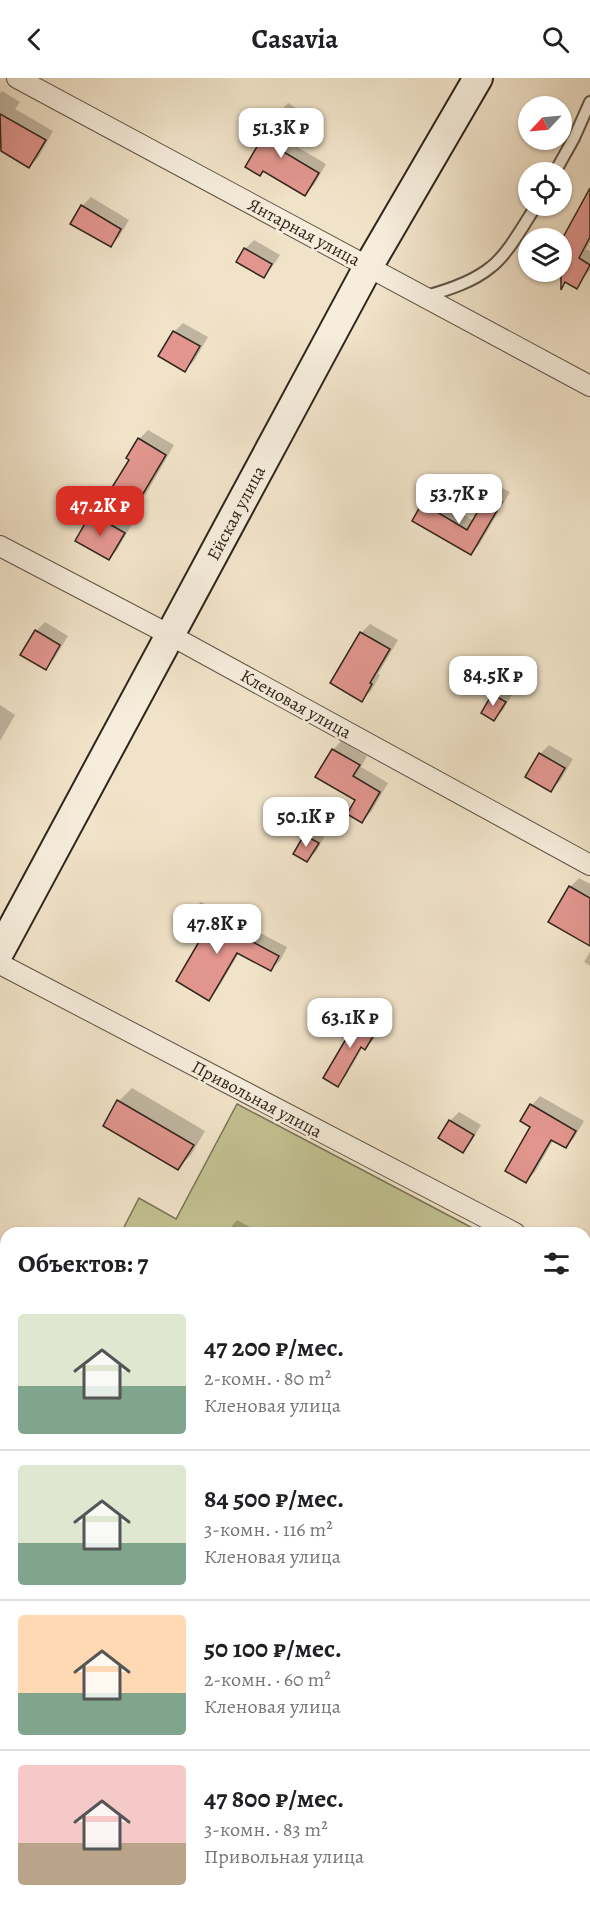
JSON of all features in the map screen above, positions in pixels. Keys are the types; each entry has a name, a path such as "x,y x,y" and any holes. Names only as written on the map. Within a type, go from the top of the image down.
{"street":[{"name":"Янтарная улица","path":"17,78 590,386"},
{"name":"Ейская улица","path":"0,951 368,267 478,78"},
{"name":"Кленовая улица","path":"0,546 170,635 590,865"},
{"name":"Привольная улица","path":"0,964 504,1227"}],"lane":[{"path":"561,162 590,102"},
{"path":"423,296 446,291 492,267 529,216"}],"shaded area":[{"path":"237,1104 471,1227 124,1227 139,1198 176,1219"}],"building":[{"path":"278,111 293,120 277,148 319,173 305,196 263,171 260,176 245,167"},
{"path":"0,114 46,140 29,168 1,151"},
{"path":"590,188 590,237 579,258 590,265 577,289 565,282 572,282 572,228 568,228"},
{"path":"81,205 121,229 111,247 70,224"},
{"path":"244,248 272,264 264,278 236,262"},
{"path":"173,331 200,346 185,372 158,356"},
{"path":"138,438 166,455 137,504 111,489 129,460 126,458"},
{"path":"488,494 502,502 471,555 412,521 422,503 467,530"},
{"path":"91,513 125,533 109,560 75,541"},
{"path":"35,630 60,645 46,670 20,655"},
{"path":"360,632 390,649 370,683 372,684 362,702 330,683"},
{"path":"492,694 506,702 494,721 481,713"},
{"path":"332,749 360,765 353,776 380,792 362,823 347,814 355,800 315,777"},
{"path":"539,753 565,768 551,792 525,777"},
{"path":"304,835 319,843 307,862 293,854"},
{"path":"569,886 590,898 590,946 548,922"},
{"path":"191,909 279,956 271,971 237,953 209,1001 176,981 203,935 183,925"},
{"path":"355,1015 378,1028 365,1050 361,1047 338,1087 323,1078 346,1039 343,1037"},
{"path":"117,1100 194,1145 178,1170 103,1126"},
{"path":"530,1104 576,1131 566,1148 551,1140 526,1183 505,1171 530,1127 520,1121"},
{"path":"449,1120 474,1135 463,1153 438,1138"}]}
